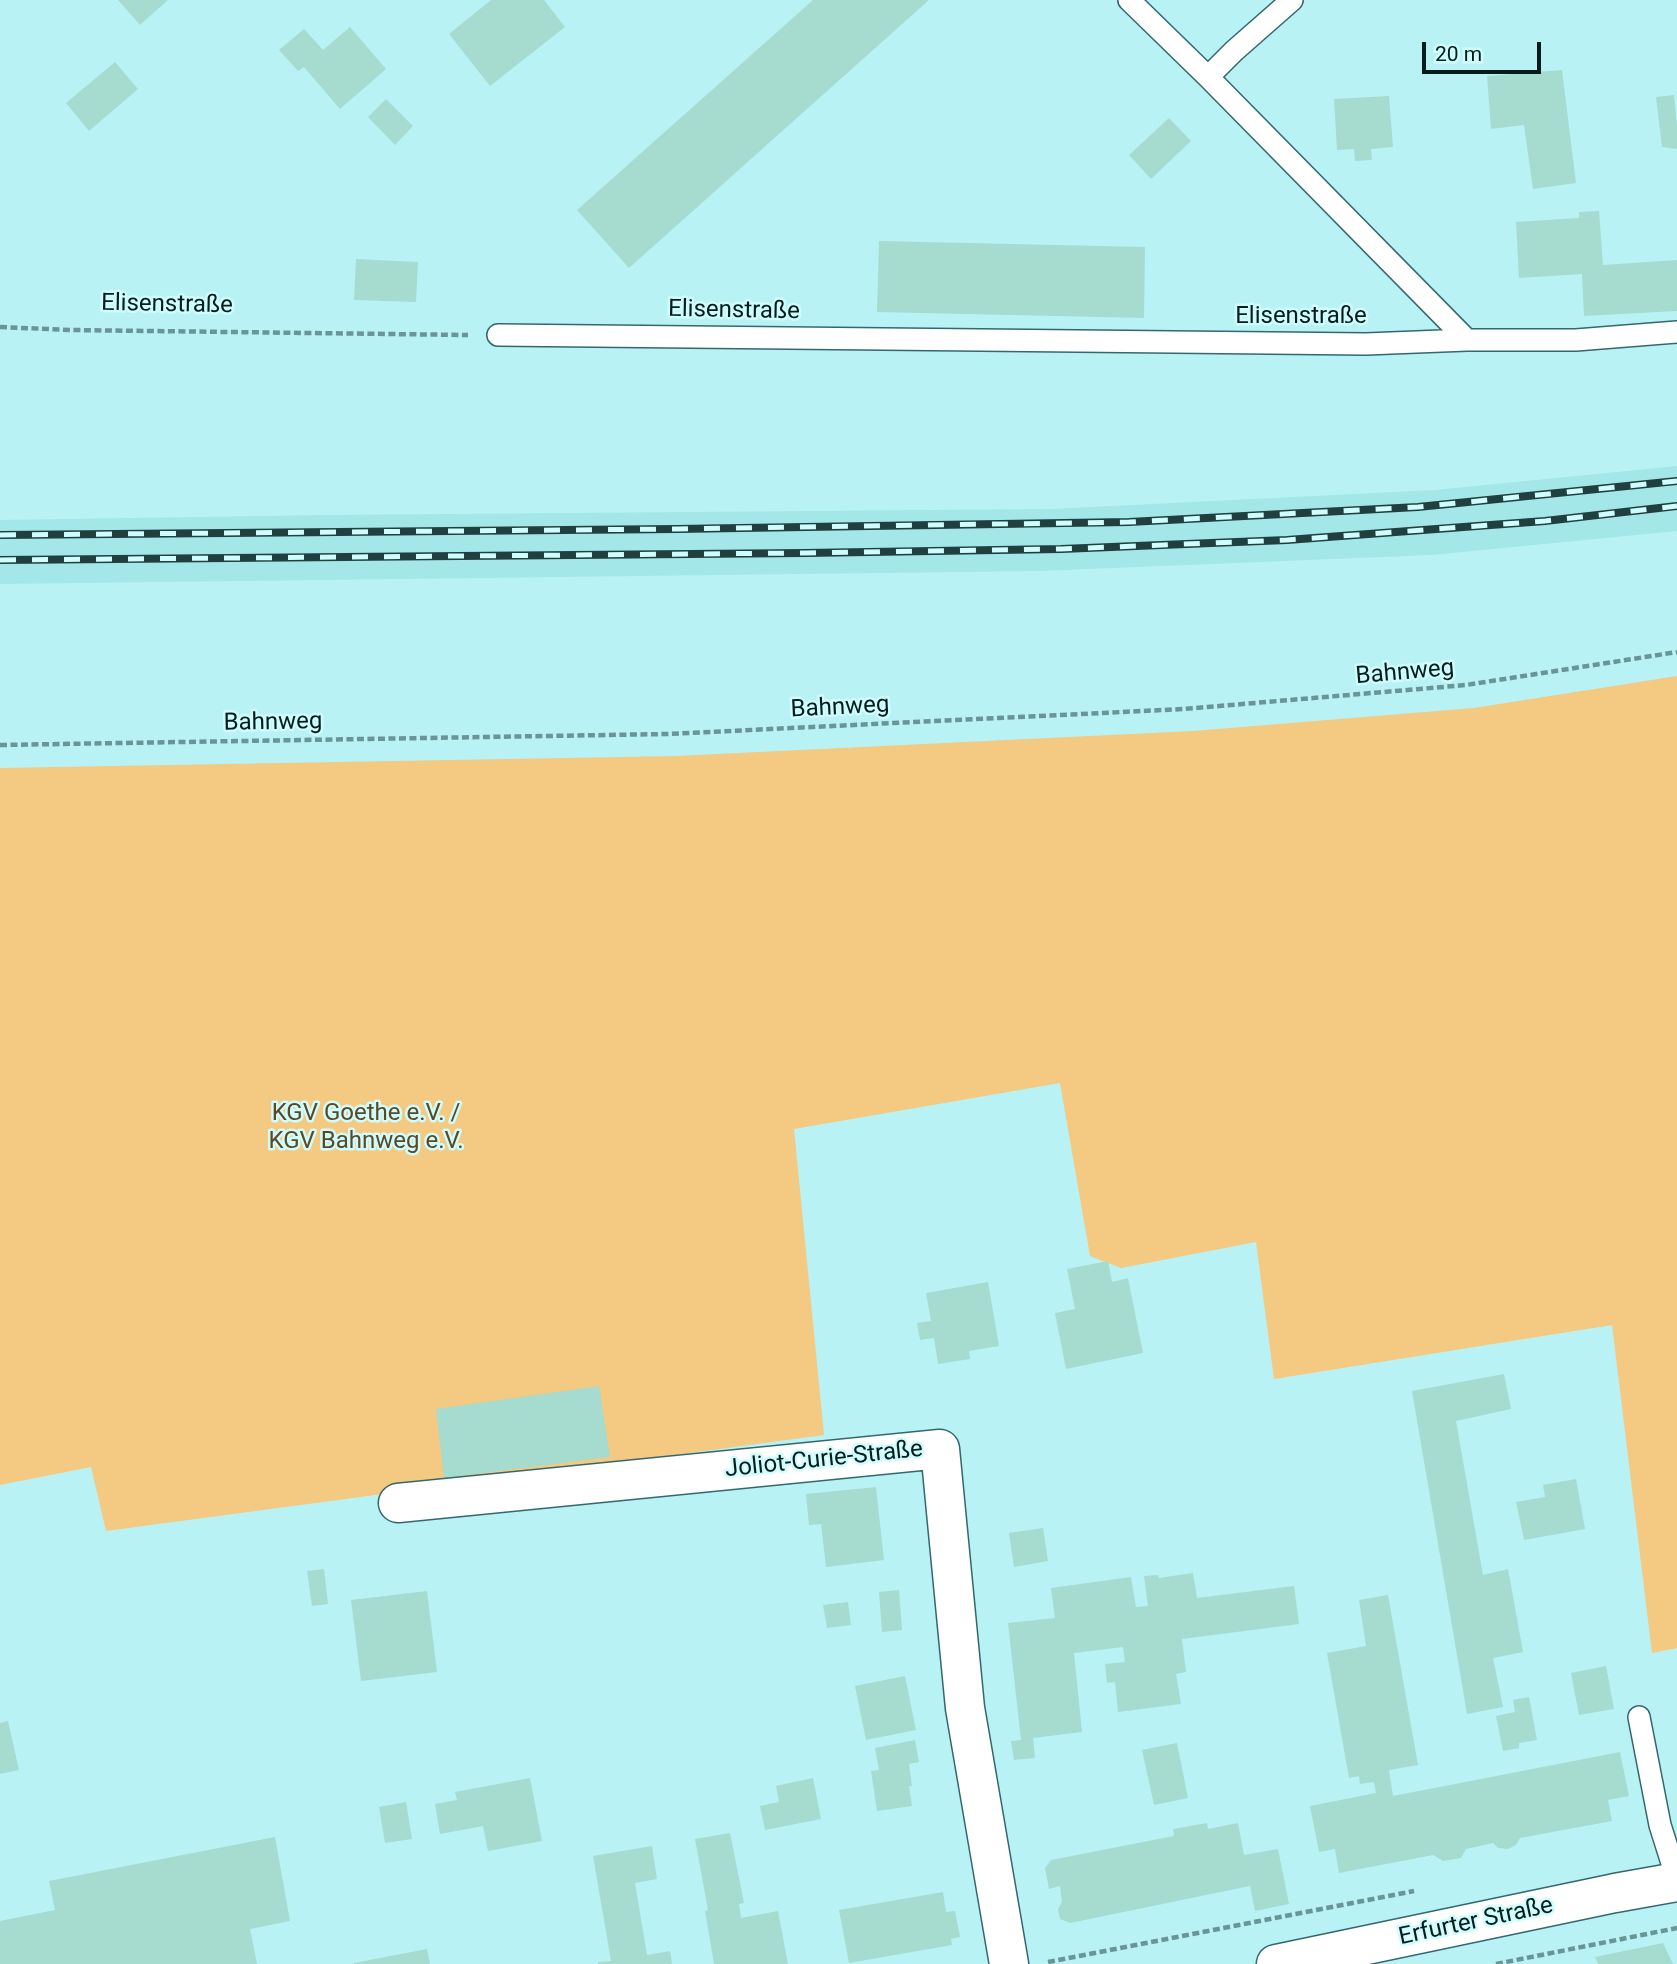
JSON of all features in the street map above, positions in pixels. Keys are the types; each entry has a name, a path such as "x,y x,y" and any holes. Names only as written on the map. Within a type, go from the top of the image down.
{"street":[{"name":"Joliot-Curie-Straße","path":"398,1503 940,1449 965,1708 1009,1964"},
{"name":"Erfurter Straße","path":"1276,1964 1677,1881"}],"lane":[{"path":"1129,0 1467,340"},
{"path":"1208,77 1293,0"},
{"name":"Elisenstraße","path":"498,335 1366,344 1577,340 1677,332"},
{"path":"1639,1717 1660,1825 1677,1881"}],"path":[{"name":"Elisenstraße","path":"0,327 498,335"},
{"name":"Bahnweg","path":"0,745 667,734 1184,709 1466,685 1677,652"},
{"path":"1040,1964 1420,1890"},
{"path":"1496,1964 1677,1927"}],"shaded area":[{"path":"1677,466 1677,531 1432,555 1039,571 0,584 0,520 1051,509 1435,490"}],"green space":[{"name":"KGV Goethe e.V. / KGV Bahnweg e.V.","path":"1677,676 1677,1648 1652,1653 1612,1325 1274,1379 1256,1242 1121,1268 1090,1256 1060,1083 794,1129 824,1435 106,1531 91,1467 0,1485 0,768 676,756 1193,731 1474,708"}],"building":[{"path":"118,0 168,0 140,25"},
{"path":"491,0 544,0 565,27 490,86 449,34"},
{"path":"813,0 929,0 629,268 577,210"},
{"path":"350,27 386,69 340,109 304,67 298,71 279,50 304,29 323,50"},
{"path":"115,62 138,89 89,131 66,103"},
{"path":"1562,70 1576,183 1533,189 1524,125 1491,129 1487,76"},
{"path":"1674,95 1677,149 1662,147 1656,97"},
{"path":"1389,96 1393,147 1371,149 1372,160 1355,161 1354,149 1337,150 1334,99"},
{"path":"386,99 413,126 395,145 368,117"},
{"path":"1169,118 1191,141 1151,179 1129,155"},
{"path":"1599,211 1603,265 1677,260 1677,311 1584,316 1582,274 1519,278 1516,222 1579,218 1579,212"},
{"path":"879,241 1145,247 1144,318 877,312"},
{"path":"356,259 418,262 416,302 354,300"},
{"path":"1108,1261 1112,1282 1128,1278 1143,1353 1066,1369 1055,1313 1075,1309 1067,1269"},
{"path":"988,1282 999,1346 969,1351 970,1359 938,1364 934,1338 920,1340 917,1323 931,1321 926,1293"},
{"path":"1504,1374 1511,1409 1456,1421 1483,1575 1508,1569 1523,1652 1493,1658 1503,1707 1467,1714 1412,1391"},
{"path":"599,1386 610,1457 444,1478 436,1409"},
{"path":"1576,1479 1585,1529 1524,1540 1516,1502 1545,1497 1543,1485"},
{"path":"876,1487 884,1560 826,1567 821,1524 809,1525 806,1494"},
{"path":"1043,1528 1048,1561 1014,1567 1009,1533"},
{"path":"324,1569 328,1604 312,1606 307,1571"},
{"path":"1193,1573 1197,1598 1294,1586 1299,1624 1182,1639 1186,1672 1176,1674 1181,1704 1118,1712 1115,1682 1107,1683 1105,1664 1125,1662 1123,1647 1074,1653 1082,1732 1033,1738 1035,1758 1014,1760 1011,1741 1021,1740 1008,1623 1055,1618 1051,1588 1131,1577 1136,1607 1148,1606 1144,1576 1158,1575 1159,1578"},
{"path":"899,1590 902,1630 882,1632 879,1592"},
{"path":"427,1591 437,1672 361,1681 351,1600"},
{"path":"1388,1595 1418,1765 1389,1770 1393,1796 1620,1752 1629,1796 1608,1800 1612,1821 1520,1838 1516,1845 1508,1849 1498,1848 1493,1843 1466,1849 1461,1858 1443,1861 1433,1855 1339,1873 1335,1849 1319,1852 1310,1806 1376,1793 1374,1782 1360,1784 1359,1776 1349,1778 1327,1653 1366,1646 1359,1600"},
{"path":"848,1602 851,1625 827,1628 823,1605"},
{"path":"1606,1666 1614,1709 1579,1715 1571,1673"},
{"path":"905,1676 916,1730 866,1740 855,1686"},
{"path":"1529,1697 1537,1740 1519,1743 1519,1748 1503,1751 1496,1716 1515,1712 1513,1700"},
{"path":"8,1721 19,1770 0,1774 0,1723"},
{"path":"915,1740 919,1762 909,1764 912,1806 877,1811 871,1771 879,1770 875,1748"},
{"path":"1177,1743 1188,1798 1154,1805 1142,1750"},
{"path":"530,1778 542,1841 488,1851 483,1826 440,1834 435,1804 457,1800 455,1792"},
{"path":"813,1778 821,1819 765,1830 760,1806 779,1802 776,1786"},
{"path":"406,1802 412,1839 385,1843 379,1807"},
{"path":"1207,1823 1208,1829 1238,1823 1244,1855 1278,1849 1289,1904 1255,1911 1250,1886 1070,1923 1060,1919 1060,1886 1049,1889 1045,1868 1051,1860 1174,1836 1173,1829"},
{"path":"730,1833 744,1903 739,1904 741,1918 778,1911 788,1964 714,1964 705,1911 708,1910 695,1839"},
{"path":"275,1837 290,1921 250,1929 257,1964 0,1964 0,1921 55,1910 49,1881"},
{"path":"652,1846 657,1879 635,1883 647,1955 670,1951 672,1964 598,1964 611,1961 593,1856"},
{"path":"943,1892 946,1912 955,1911 960,1937 951,1939 952,1945 849,1963 839,1910"},
{"path":"1663,1943 1673,1964 1598,1964 1595,1957"},
{"path":"427,1949 430,1964 354,1964 354,1963"}],"railway":[{"path":"0,535 1129,522 1418,507 1677,481"},
{"path":"0,560 1061,549 1287,540 1545,521 1677,506"}]}
